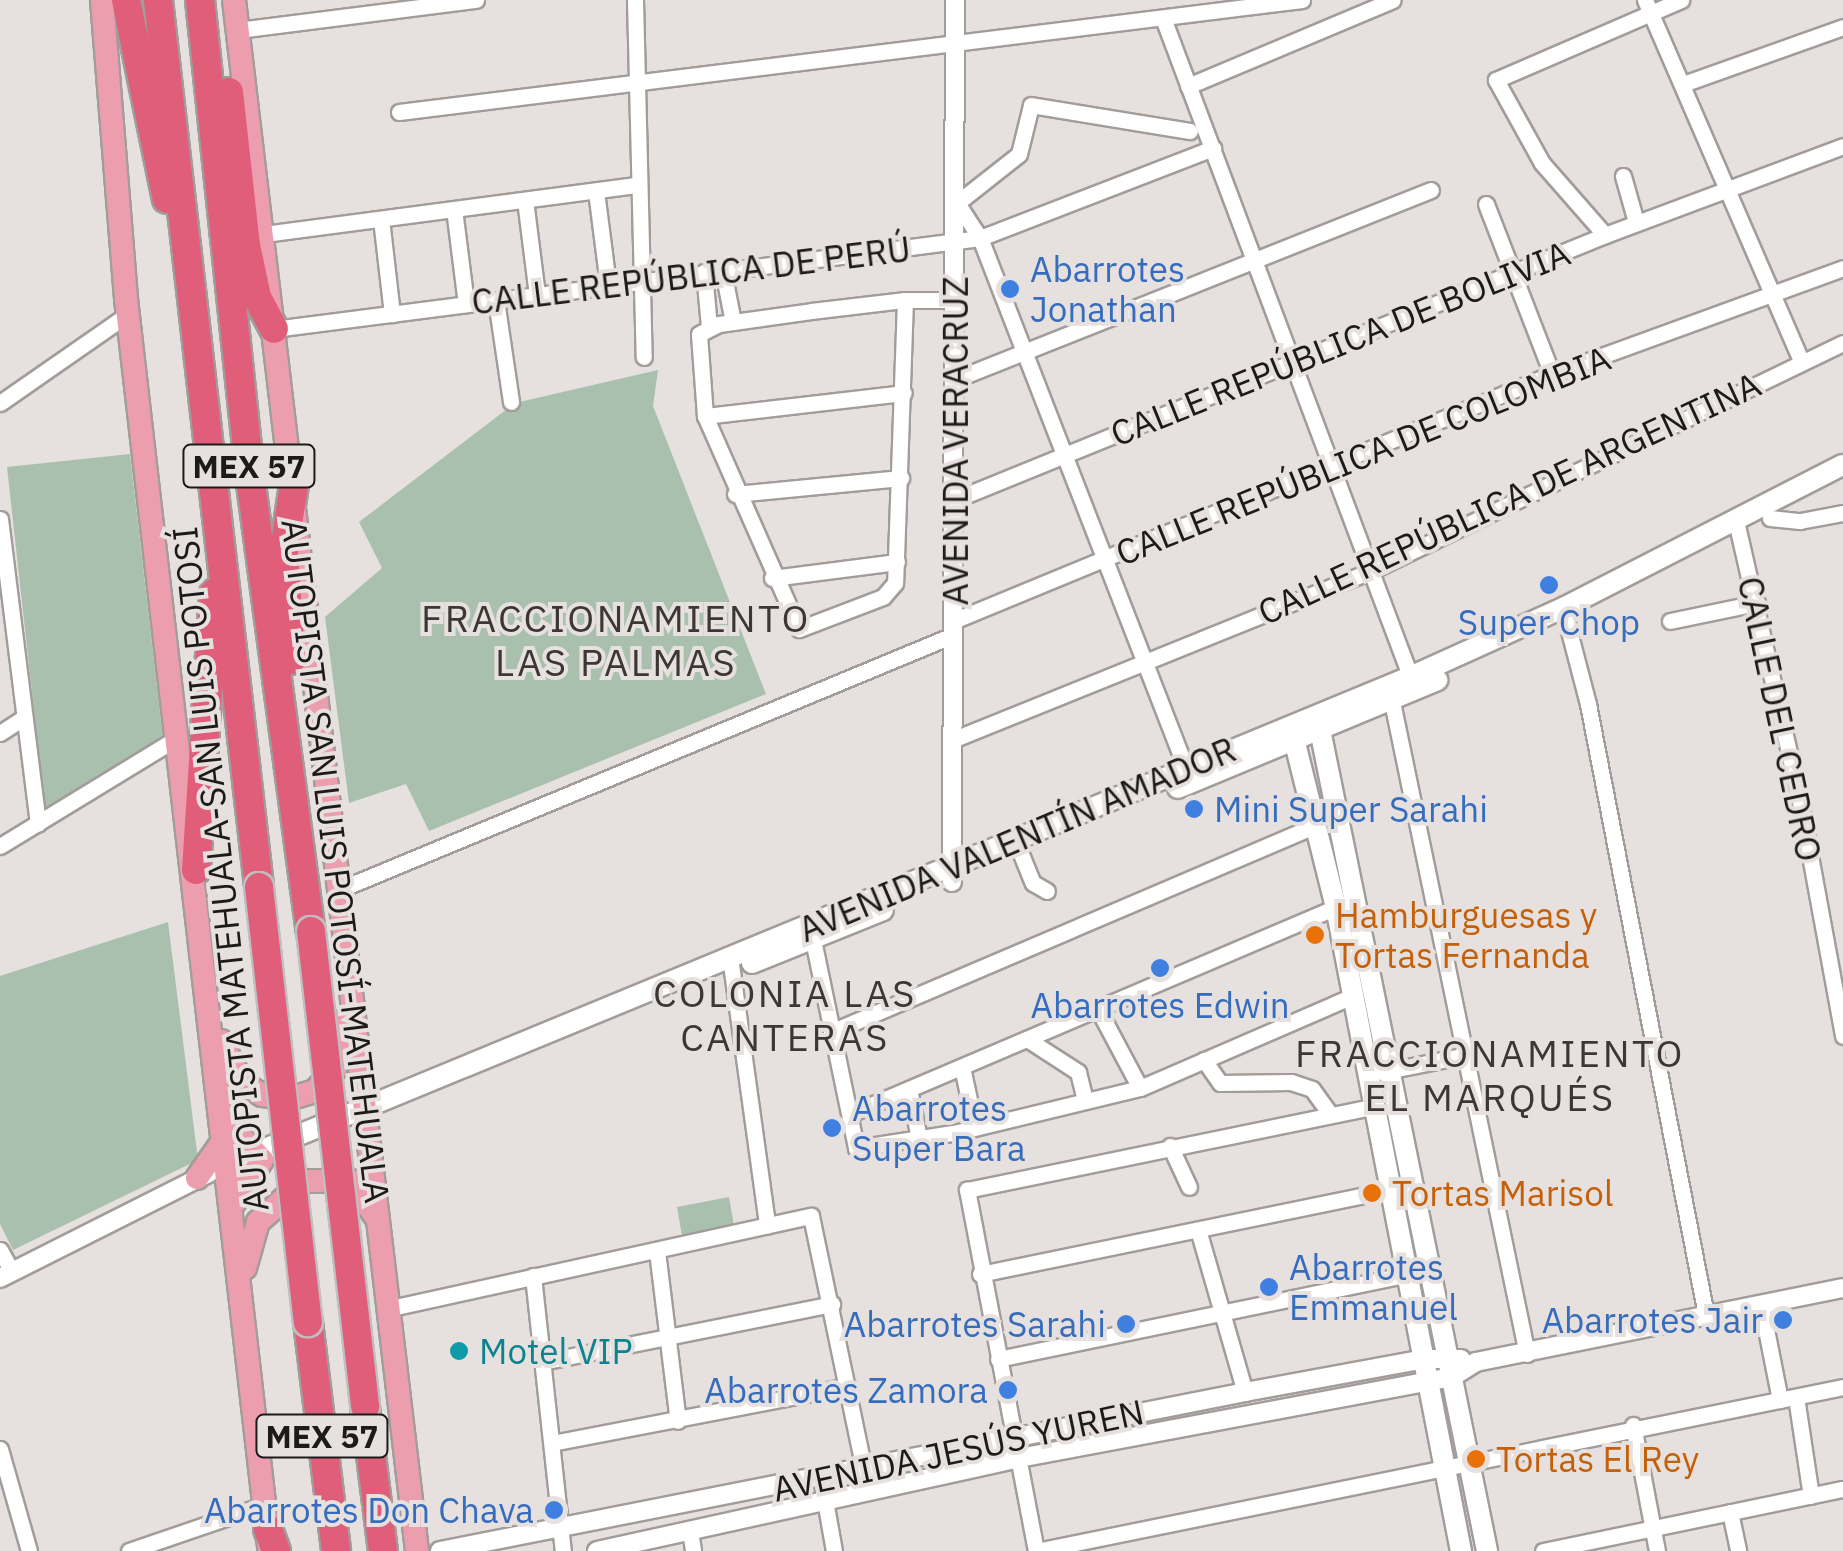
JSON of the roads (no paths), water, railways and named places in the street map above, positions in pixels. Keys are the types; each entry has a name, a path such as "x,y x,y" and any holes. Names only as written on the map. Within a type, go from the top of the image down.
{"highway":[{"path":"126,0 168,202 187,225"},
{"name":"AUTOPISTA MATEHUALA-SAN LUIS POTOSÍ","path":"158,0 187,225 336,1551"},
{"path":"175,0 190,172 187,225"},
{"name":"AUTOPISTA SAN LUIS POTOSÍ-MATEHUALA","path":"200,0 249,466 311,931 383,1551"},
{"path":"218,0 246,245 257,297 274,329"},
{"path":"294,484 284,551 299,780 295,822"},
{"path":"196,870 219,518"}],"main road":[{"path":"102,0 128,314 176,738 196,870 223,1141 215,1185 241,1294 270,1534"},
{"path":"234,0 294,484 336,891 382,1229 417,1551"},
{"name":"AVENIDA VALENTÍN AMADOR","path":"215,1185 261,1155 1413,684 1737,528 1843,465"},
{"name":"AVENIDA VALENTÍN AMADOR","path":"1737,528 1770,518 1843,481"},
{"path":"1318,722 1345,903 1379,1073 1450,1366 1486,1551"},
{"path":"1293,733 1314,826 1345,903 1353,996 1379,1073 1374,1106 1460,1551"},
{"name":"AVENIDA VALENTÍN AMADOR","path":"950,876 1021,854 1188,776"},
{"path":"207,994 228,1066 262,1094 292,1098 315,1091 334,1069 351,1005"},
{"path":"215,1185 261,1155 220,1114"},
{"path":"241,1294 258,1222 304,1181 350,1181 382,1229"}],"street":[{"path":"238,30 476,0"},
{"path":"635,0 644,357"},
{"name":"AVENIDA VERACRUZ","path":"950,876 957,300 955,0"},
{"path":"399,112 1302,0"},
{"path":"1188,86 1392,0"},
{"path":"1605,235 1542,163 1496,80 1648,7 1681,0"},
{"path":"1648,7 1801,361"},
{"path":"1163,18 1413,684"},
{"path":"1683,84 1843,27"},
{"path":"1188,776 1148,662 1063,456 980,238 957,203 1019,154 1031,104 1190,131"},
{"name":"CALLE REPÚBLICA DE BOLIVIA","path":"954,500 1636,222 1843,146"},
{"name":"CALLE REPÚBLICA DE PERÚ","path":"274,329 980,238 1212,148"},
{"path":"1622,176 1636,222"},
{"path":"264,234 638,185"},
{"path":"596,190 608,286"},
{"path":"956,378 1253,256 1431,190"},
{"path":"524,200 538,295"},
{"path":"1486,204 1552,374"},
{"path":"454,209 466,304"},
{"path":"381,218 392,314"},
{"name":"CALLE REPÚBLICA DE COLOMBIA","path":"336,891 1552,374 1843,268"},
{"path":"723,270 733,322"},
{"path":"704,272 709,327"},
{"path":"496,300 511,402"},
{"path":"905,300 895,583 883,597 799,630 734,494 705,416 696,341 709,327 733,322 905,300 957,300"},
{"path":"0,403 128,314"},
{"name":"CALLE REPÚBLICA DE ARGENTINA","path":"952,740 1371,571 1843,343"},
{"path":"705,416 904,392"},
{"path":"734,494 901,478"},
{"path":"1770,518 1800,521 1843,512"},
{"path":"0,519 6,623 38,824"},
{"name":"CALLE DEL CEDRO","path":"1737,528 1757,603 1843,1036"},
{"path":"772,578 896,562"},
{"path":"1670,622 1757,603"},
{"path":"1565,613 1706,1316"},
{"path":"1391,692 1462,1056 1526,1354"},
{"path":"0,733 24,718"},
{"path":"0,846 176,738"},
{"path":"831,1032 1314,826"},
{"path":"1021,854 1033,884 1047,891"},
{"path":"850,1114 1345,903"},
{"path":"811,932 856,1148 919,1138 1140,1088 1353,996"},
{"path":"731,964 767,1224"},
{"path":"1098,1009 1140,1088"},
{"path":"1027,1039 1078,1072 1085,1100"},
{"path":"1379,1073 1462,1056"},
{"path":"1204,1060 1220,1083 1290,1082 1312,1089 1330,1114"},
{"path":"962,1067 971,1109"},
{"path":"909,1089 919,1138"},
{"path":"1374,1106 967,1190 1014,1459 1036,1551 1634,1425 1843,1387"},
{"path":"1170,1146 1189,1187"},
{"name":"AVENIDA VALENTÍN AMADOR","path":"6,1275 215,1185"},
{"path":"980,1274 1199,1233 1391,1190"},
{"path":"391,1308 812,1216 864,1469"},
{"path":"1199,1233 1245,1392"},
{"path":"0,1250 6,1275"},
{"path":"658,1251 678,1421"},
{"path":"998,1359 1408,1274"},
{"path":"533,1276 563,1551"},
{"name":"AVENIDA JESÚS YUREN","path":"440,1551 562,1530 1245,1392 1424,1359 1450,1366 1526,1354 1843,1288"},
{"path":"542,1362 832,1304"},
{"path":"1761,1304 1811,1496"},
{"name":"AVENIDA JESÚS YUREN","path":"596,1551 1014,1459 1428,1381 1450,1366"},
{"path":"552,1443 848,1386"},
{"path":"1634,1425 1658,1551"},
{"path":"0,1449 30,1551"},
{"path":"821,1478 834,1551"},
{"path":"1543,1551 1582,1547 1843,1489"},
{"path":"1730,1512 1738,1551"},
{"path":"690,1531 692,1551"},
{"path":"129,1551 270,1534"}],"place":[{"name":"Abarrotes Jonathan","path":"1010,289"},
{"name":"Super Chop","path":"1549,585"},
{"name":"Mini Super Sarahi","path":"1194,809"},
{"name":"Hamburguesas y Tortas Fernanda","path":"1315,935"},
{"name":"Abarrotes Edwin","path":"1160,968"},
{"name":"Abarrotes Super Bara","path":"832,1128"},
{"name":"Tortas Marisol","path":"1372,1193"},
{"name":"Abarrotes Emmanuel","path":"1269,1287"},
{"name":"Abarrotes Jair","path":"1783,1320"},
{"name":"Abarrotes Sarahi","path":"1126,1324"},
{"name":"Motel VIP","path":"459,1351"},
{"name":"Abarrotes Zamora","path":"1008,1390"},
{"name":"Tortas El Rey","path":"1476,1459"},
{"name":"Abarrotes Don Chava","path":"554,1510"}],"district":[{"name":"FRACCIONAMIENTO LAS PALMAS","path":"616,640"},
{"name":"COLONIA LAS CANTERAS","path":"785,1015"},
{"name":"FRACCIONAMIENTO EL MARQUÉS","path":"1490,1075"}]}
